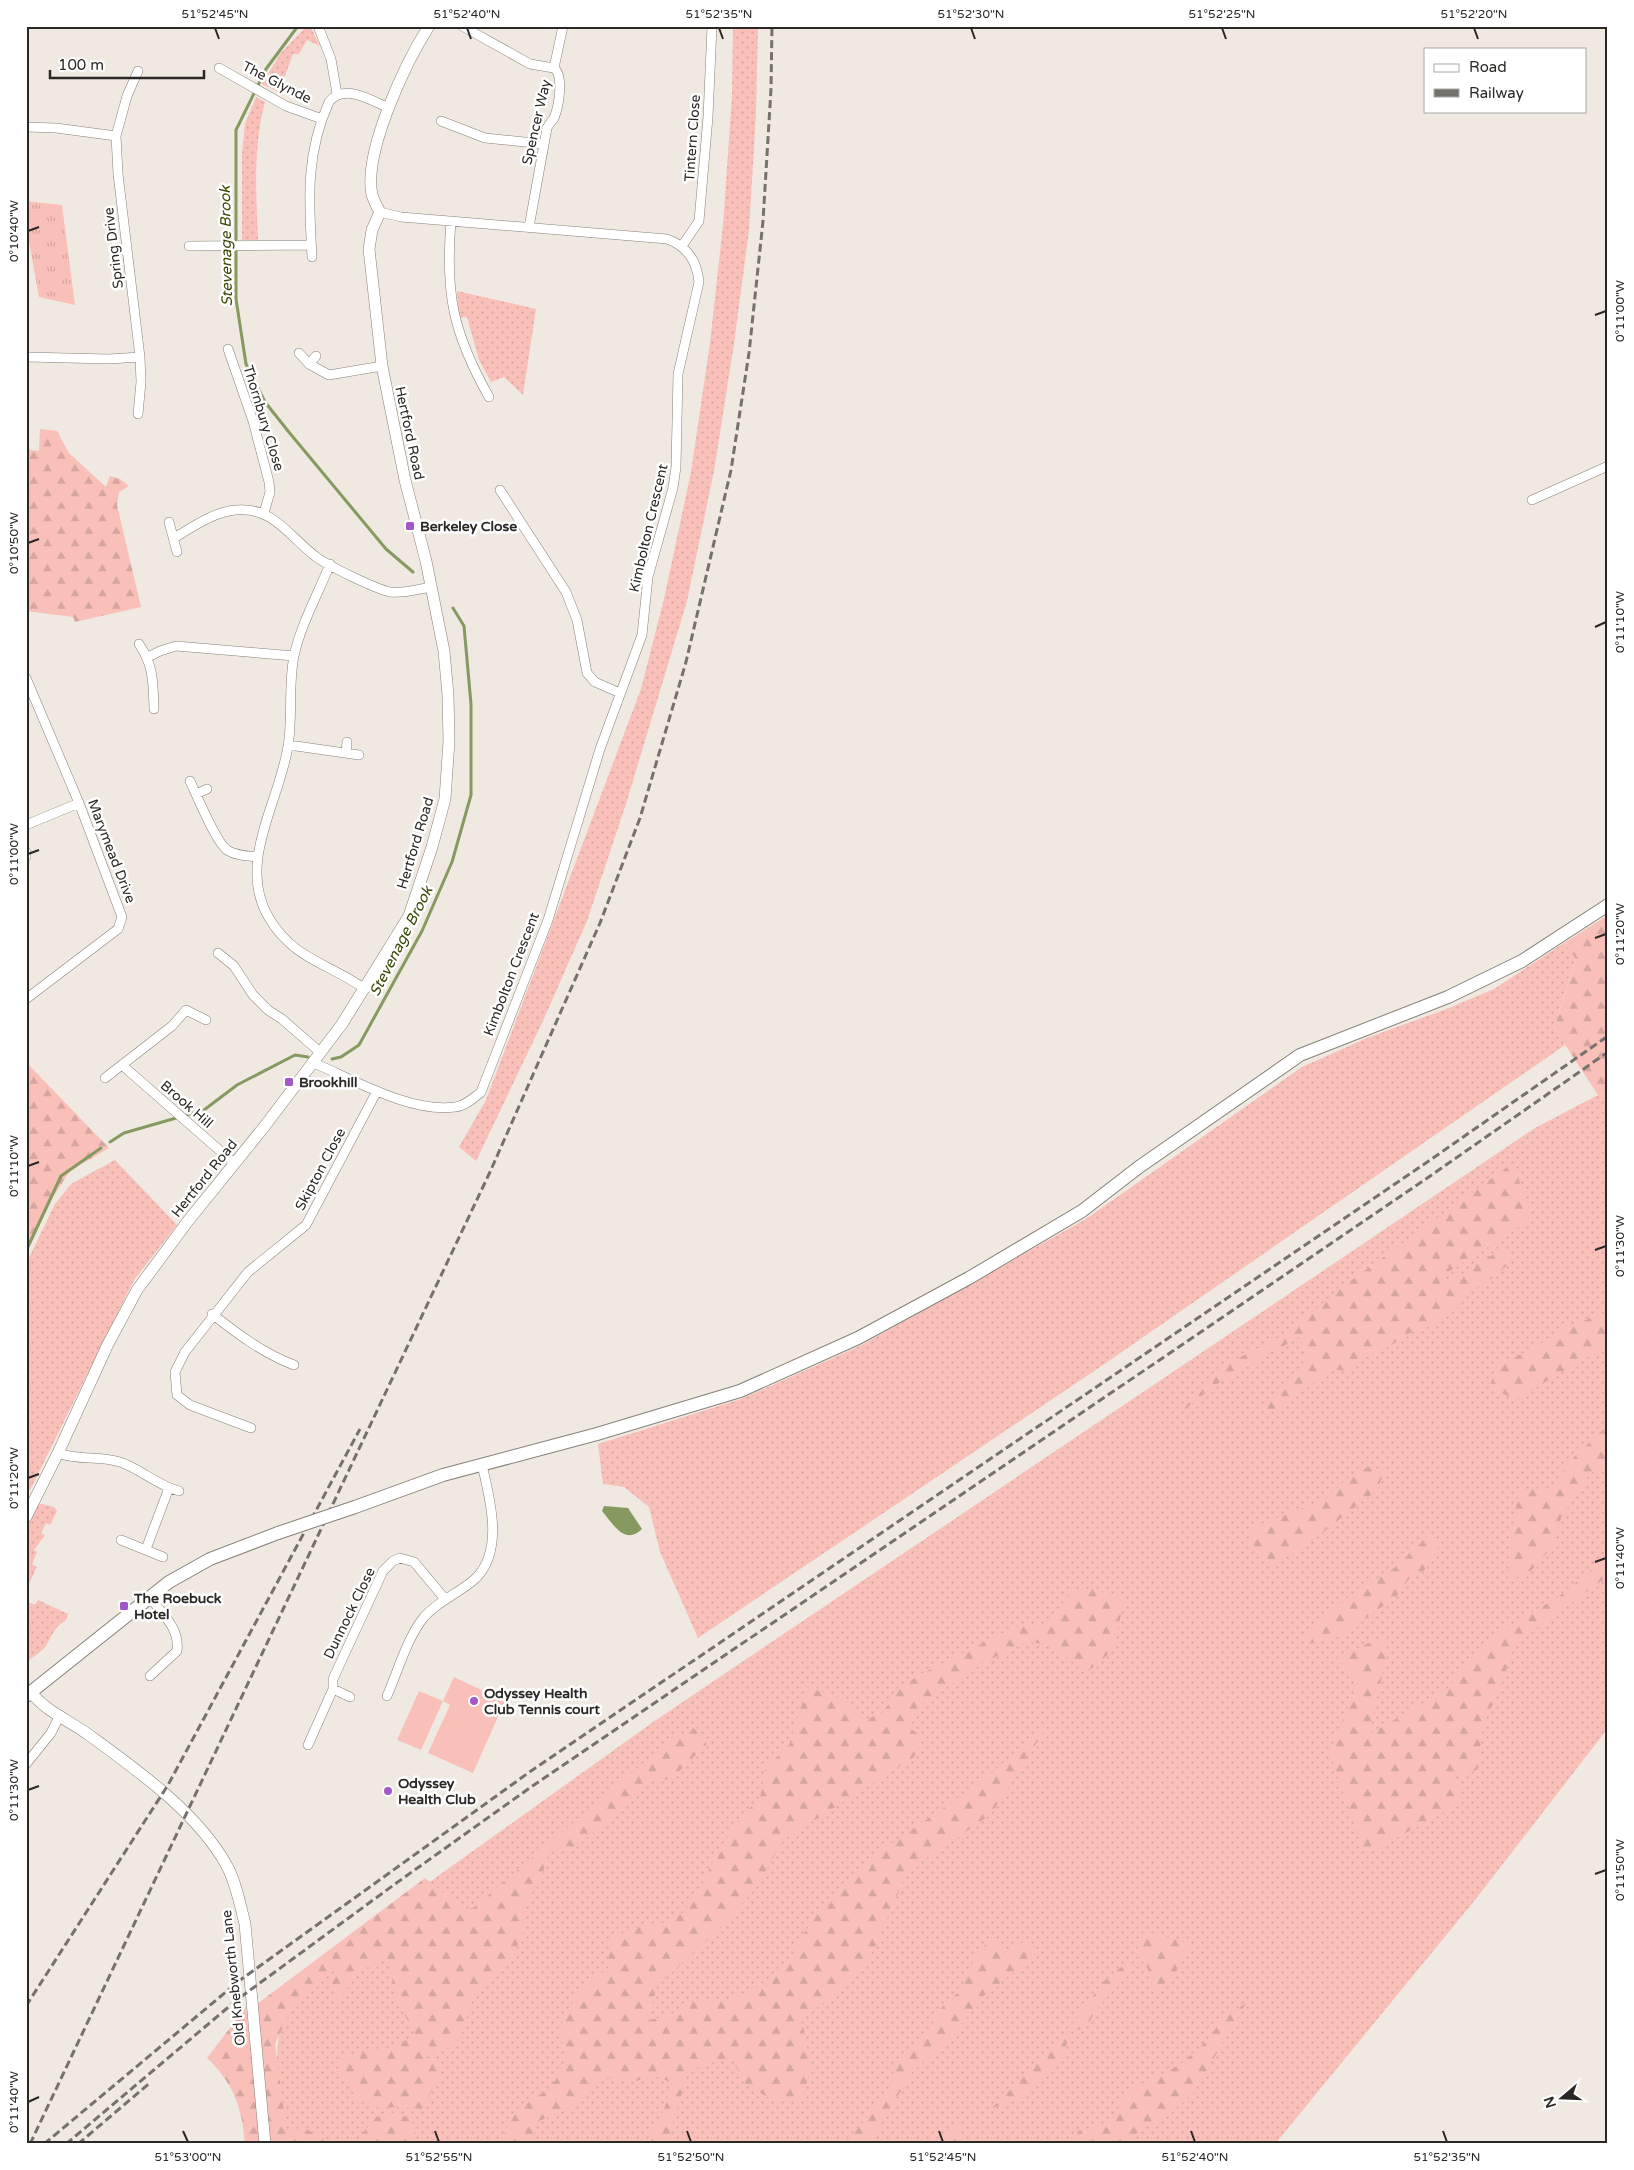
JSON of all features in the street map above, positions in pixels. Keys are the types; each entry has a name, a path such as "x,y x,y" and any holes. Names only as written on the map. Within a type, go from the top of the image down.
{"main road":[{"path":"29,1694 150,1597 194,1566 278,1533 443,1475 597,1434 740,1391 858,1338 976,1274 1082,1212 1138,1168 1300,1055 1448,997 1522,961 1608,905"}],"street":[{"path":"318,26 332,59 337,94"},
{"path":"429,26 420,40 389,108 376,148 372,174 372,194 380,212 400,217 650,237 667,239 682,246"},
{"path":"462,26 530,64 554,68"},
{"name":"Spencer Way","path":"529,227 547,128 554,118 561,82 560,74 554,68 563,26"},
{"name":"Tintern Close","path":"682,246 699,221 708,117 712,26"},
{"name":"The Glynde","path":"220,68 286,106 322,119"},
{"name":"Spring Drive","path":"138,71 126,96 116,136 118,174 142,382 138,414"},
{"path":"312,257 308,180 322,119 329,102 337,94 352,94 389,108"},
{"path":"441,121 486,138 544,144"},
{"path":"26,127 56,128 116,136"},
{"name":"Hertford Road","path":"26,1516 29,1502 58,1453 108,1344 137,1290 234,1163 322,1053 365,989 408,916 432,847 445,799 449,741 448,695 444,651 431,586 404,480 382,366 369,249 372,230 380,212"},
{"path":"451,221 448,264 454,318 466,356 489,397"},
{"path":"189,246 311,245"},
{"name":"Kimbolton Crescent","path":"314,1063 377,1091 410,1102 457,1108 481,1092 548,920 600,749 642,635 648,577 676,467 678,374 699,282 694,262 682,246"},
{"name":"Thornbury Close","path":"228,349 253,421 269,482 270,492 264,514"},
{"path":"299,353 309,364 322,373 334,376 382,366"},
{"path":"309,364 316,356"},
{"path":"26,357 109,359 140,357"},
{"name":"Thornbury Close","path":"222,362 232,360"},
{"path":"1532,500 1608,466"},
{"path":"500,490 566,592 577,620 587,673 594,682 620,694"},
{"path":"174,538 233,510 248,509 276,520 316,557 390,592 431,586"},
{"path":"169,522 176,552"},
{"path":"330,564 302,630 294,656 289,746 281,781 266,819 258,857 262,901 268,917 279,932 292,946 312,961 365,989"},
{"path":"139,644 148,657 153,681 154,709"},
{"path":"148,657 160,650 185,646 294,656"},
{"name":"Marymead Drive","path":"26,678 79,803 122,917 118,929 26,999"},
{"path":"346,753 347,742"},
{"path":"289,746 359,755"},
{"path":"190,781 219,839 227,850 239,855 258,857"},
{"path":"196,794 206,789"},
{"path":"26,825 79,803"},
{"path":"218,953 234,966 253,995 268,1010 282,1019 322,1053"},
{"path":"105,1078 172,1026 186,1010 206,1020"},
{"name":"Brook Hill","path":"122,1065 234,1163"},
{"name":"Skipton Close","path":"251,1428 190,1405 177,1395 175,1372 185,1352 212,1314 248,1272 306,1225 377,1091"},
{"path":"212,1314 271,1356 294,1365"},
{"path":"58,1453 70,1458 94,1458 120,1462 169,1488 180,1491"},
{"path":"387,1696 420,1623 445,1598 476,1578 488,1563 492,1543 492,1524 482,1465"},
{"path":"146,1549 169,1488"},
{"path":"121,1540 163,1556"},
{"name":"Dunnock Close","path":"308,1745 334,1689 333,1679 383,1571 393,1561 400,1558 414,1562 445,1598"},
{"path":"150,1597 176,1630 179,1639 177,1651 150,1676"},
{"path":"334,1689 350,1697"},
{"name":"Old Knebworth Lane","path":"29,1694 141,1775 193,1821 209,1838 227,1867 239,1899 245,1924 265,2144"},
{"path":"26,1764 51,1733 60,1715"}],"green space":[{"path":"307,26 310,26 320,46 307,40 299,54 293,54 279,92 262,84 280,54"},
{"path":"733,26 758,26 756,114 749,230 734,344 714,471 687,601 626,804 587,921 542,1023 476,1161 459,1147 486,1100 641,689 664,599 691,472 710,343 723,225 732,96"},
{"path":"256,97 265,102 257,153 258,240 242,240 242,154 245,124"},
{"path":"26,201 62,205 75,305 39,297 26,225"},
{"path":"457,291 536,309 523,395 504,377 491,382 479,360 467,317 459,318"},
{"path":"40,429 57,431 69,453 106,487 110,476 120,479 129,486 119,492 117,505 141,607 75,622 73,617 26,611 26,449 39,451"},
{"path":"1608,915 1608,1096 1598,1095 1554,1028 1576,959 1564,943"},
{"path":"1564,943 1576,958 1554,1028 1565,1045 1103,1365 698,1638 660,1552 649,1507 624,1487 603,1484 598,1444 741,1399 860,1346 1086,1219 1302,1067 1367,1038 1449,1008 1494,989"},
{"path":"26,1062 109,1148 70,1171 53,1197 26,1252"},
{"path":"1598,1095 1608,1096 1608,1728 1475,1900 1275,2144 284,2144 277,2076 278,2042 288,2003 315,1964 656,1720 1535,1128"},
{"path":"115,1160 177,1225 134,1280 30,1490 26,1489 26,1264 55,1204 71,1184"},
{"path":"1513,1163 1529,1209 1527,1223 1443,1275 1448,1283 1488,1257 1504,1250 1513,1260 1494,1277 1469,1293 1456,1310 1428,1327 1413,1331 1390,1346 1371,1354 1347,1371 1332,1369 1275,1411 1264,1408 1302,1366 1306,1352 1299,1337 1214,1386 1176,1416 1227,1364 1284,1335 1349,1282"},
{"path":"1594,1317 1608,1317 1608,1344 1605,1347 1516,1399 1489,1388 1499,1362 1530,1351 1563,1328"},
{"path":"1608,1425 1608,1461 1589,1475 1561,1518 1554,1545 1526,1576 1508,1579 1510,1540 1519,1490 1551,1488 1568,1463"},
{"path":"1368,1467 1385,1470 1377,1490 1304,1547 1269,1566 1252,1545 1247,1530 1325,1499 1348,1478"},
{"path":"33,1502 54,1507 57,1511 50,1525 46,1523 41,1533 45,1535 34,1550 37,1552 32,1564 37,1567 26,1590 26,1522"},
{"path":"1428,1536 1439,1546 1423,1572 1409,1579 1396,1597 1340,1636 1309,1644 1301,1638 1351,1595 1394,1568"},
{"path":"1608,1556 1608,1576 1515,1644 1496,1699 1484,1720 1477,1770 1455,1776 1464,1801 1365,1855 1330,1754 1358,1681 1337,1657 1387,1635 1386,1659 1368,1735 1447,1689 1487,1639 1557,1598"},
{"path":"1092,1589 1125,1599 1112,1651 1086,1673 1050,1644 1025,1642 983,1663 923,1703 909,1728 923,1737 914,1757 783,1840 758,1885 724,1925 657,1986 648,2020 666,2017 698,1999 726,2001 754,1990 786,1965 808,1927 836,1890 884,1849 985,1779 1052,1719 991,1814 940,1850 909,1868 866,1967 802,2020 811,2068 801,2102 774,2100 745,2085 733,2060 706,2063 688,2073 665,2144 645,2144 664,2110 672,2083 656,2076 632,2082 609,2077 591,2085 577,2104 539,2121 528,2144 498,2144 514,2116 529,2101 548,2090 568,2063 561,2036 566,2012 592,1981 608,1968 610,1939 635,1928 667,1922 684,1912 700,1890 715,1856 741,1817 760,1798 766,1768 789,1745 807,1687 840,1698 862,1721 882,1713 899,1690 917,1676 1015,1627 1047,1624 1072,1591"},
{"path":"38,1600 68,1614 66,1620 56,1628 46,1646 26,1662 26,1601 35,1605"},
{"path":"454,1677 505,1701 473,1773 428,1753 450,1705 443,1701"},
{"name":"Odyssey Health Club Tennis court","path":"419,1691 443,1701 421,1750 397,1740"},
{"path":"694,1728 707,1744 671,1779 652,1781 573,1850 549,1852 543,1872 523,1910 524,1931 514,1953 499,1967 498,1976 474,1995 459,2041 445,2050 422,2056 434,2061 442,2071 422,2109 378,2108 372,2104 359,2102 338,2070 340,2058 395,2047 415,2034 395,1997 390,1962 378,1960 358,1974 338,2000 330,1983 335,1969 296,2000 275,2044 287,2134 302,2127 334,2144 269,2144 257,2004 425,1878 464,1909 473,1908 668,1742"},
{"path":"1144,1931 1190,1944 1176,1971 1167,1982 1154,1992 1147,1966 1136,1954"},
{"path":"1029,1938 1038,1953 981,1998 952,2038 912,2072 878,2129 866,2144 843,2144 882,2101 892,2081 895,2064 928,2032 940,2009 963,1988 973,1961 989,1940 1001,1943 1004,1955"},
{"path":"1129,1961 1135,1967 1098,2007 1085,2029 1070,2030 1064,2056 1040,2084 1024,2097 992,2108 1037,2063 1077,2018 1104,1981"},
{"path":"1246,2003 1194,2092 1162,2121 1146,2125 1125,2144 1075,2144 1078,2131 1092,2127 1104,2127 1116,2119 1121,2102 1132,2089 1181,2064 1203,2044 1225,2017"},
{"path":"246,2007 261,2144 245,2144 242,2119 235,2097 224,2077 207,2058"},
{"path":"392,2113 411,2118 416,2135 416,2144 354,2144 376,2117"},
{"path":"962,2123 958,2144 930,2144"}],"shaded area":[{"path":"604,1506 628,1508 642,1529 636,1534 630,1535 620,1531 602,1511"}],"waterway":[{"name":"Stevenage Brook","path":"298,26 266,69 236,130 236,299 246,364 265,402 288,431 386,549 413,572"},
{"name":"Stevenage Brook","path":"332,1059 341,1057 359,1045 422,931 452,862 471,795 471,704 464,626 453,608"},
{"name":"Stevenage Brook","path":"110,1142 124,1133 204,1110 237,1085 295,1055 308,1057"},
{"name":"Stevenage Brook","path":"26,1251 61,1176 101,1148"}],"railway":[{"path":"30,2144 490,1172 600,923 640,818 686,662 731,470 749,353 763,221 771,89 772,26"},
{"path":"44,2144 239,1981 531,1771 1423,1165 1608,1036"},
{"path":"66,2144 238,1999 531,1787 1423,1181 1608,1052"},
{"path":"26,2006 168,1785 360,1429"},
{"path":"78,2144 151,2082"}],"place":[{"name":"Berkeley Close","path":"410,526"},
{"name":"Brookhill","path":"289,1082"},
{"name":"The Roebuck Hotel","path":"124,1606"},
{"name":"Odyssey Health Club Tennis court","path":"474,1701"},
{"name":"Odyssey Health Club","path":"388,1791"}]}
